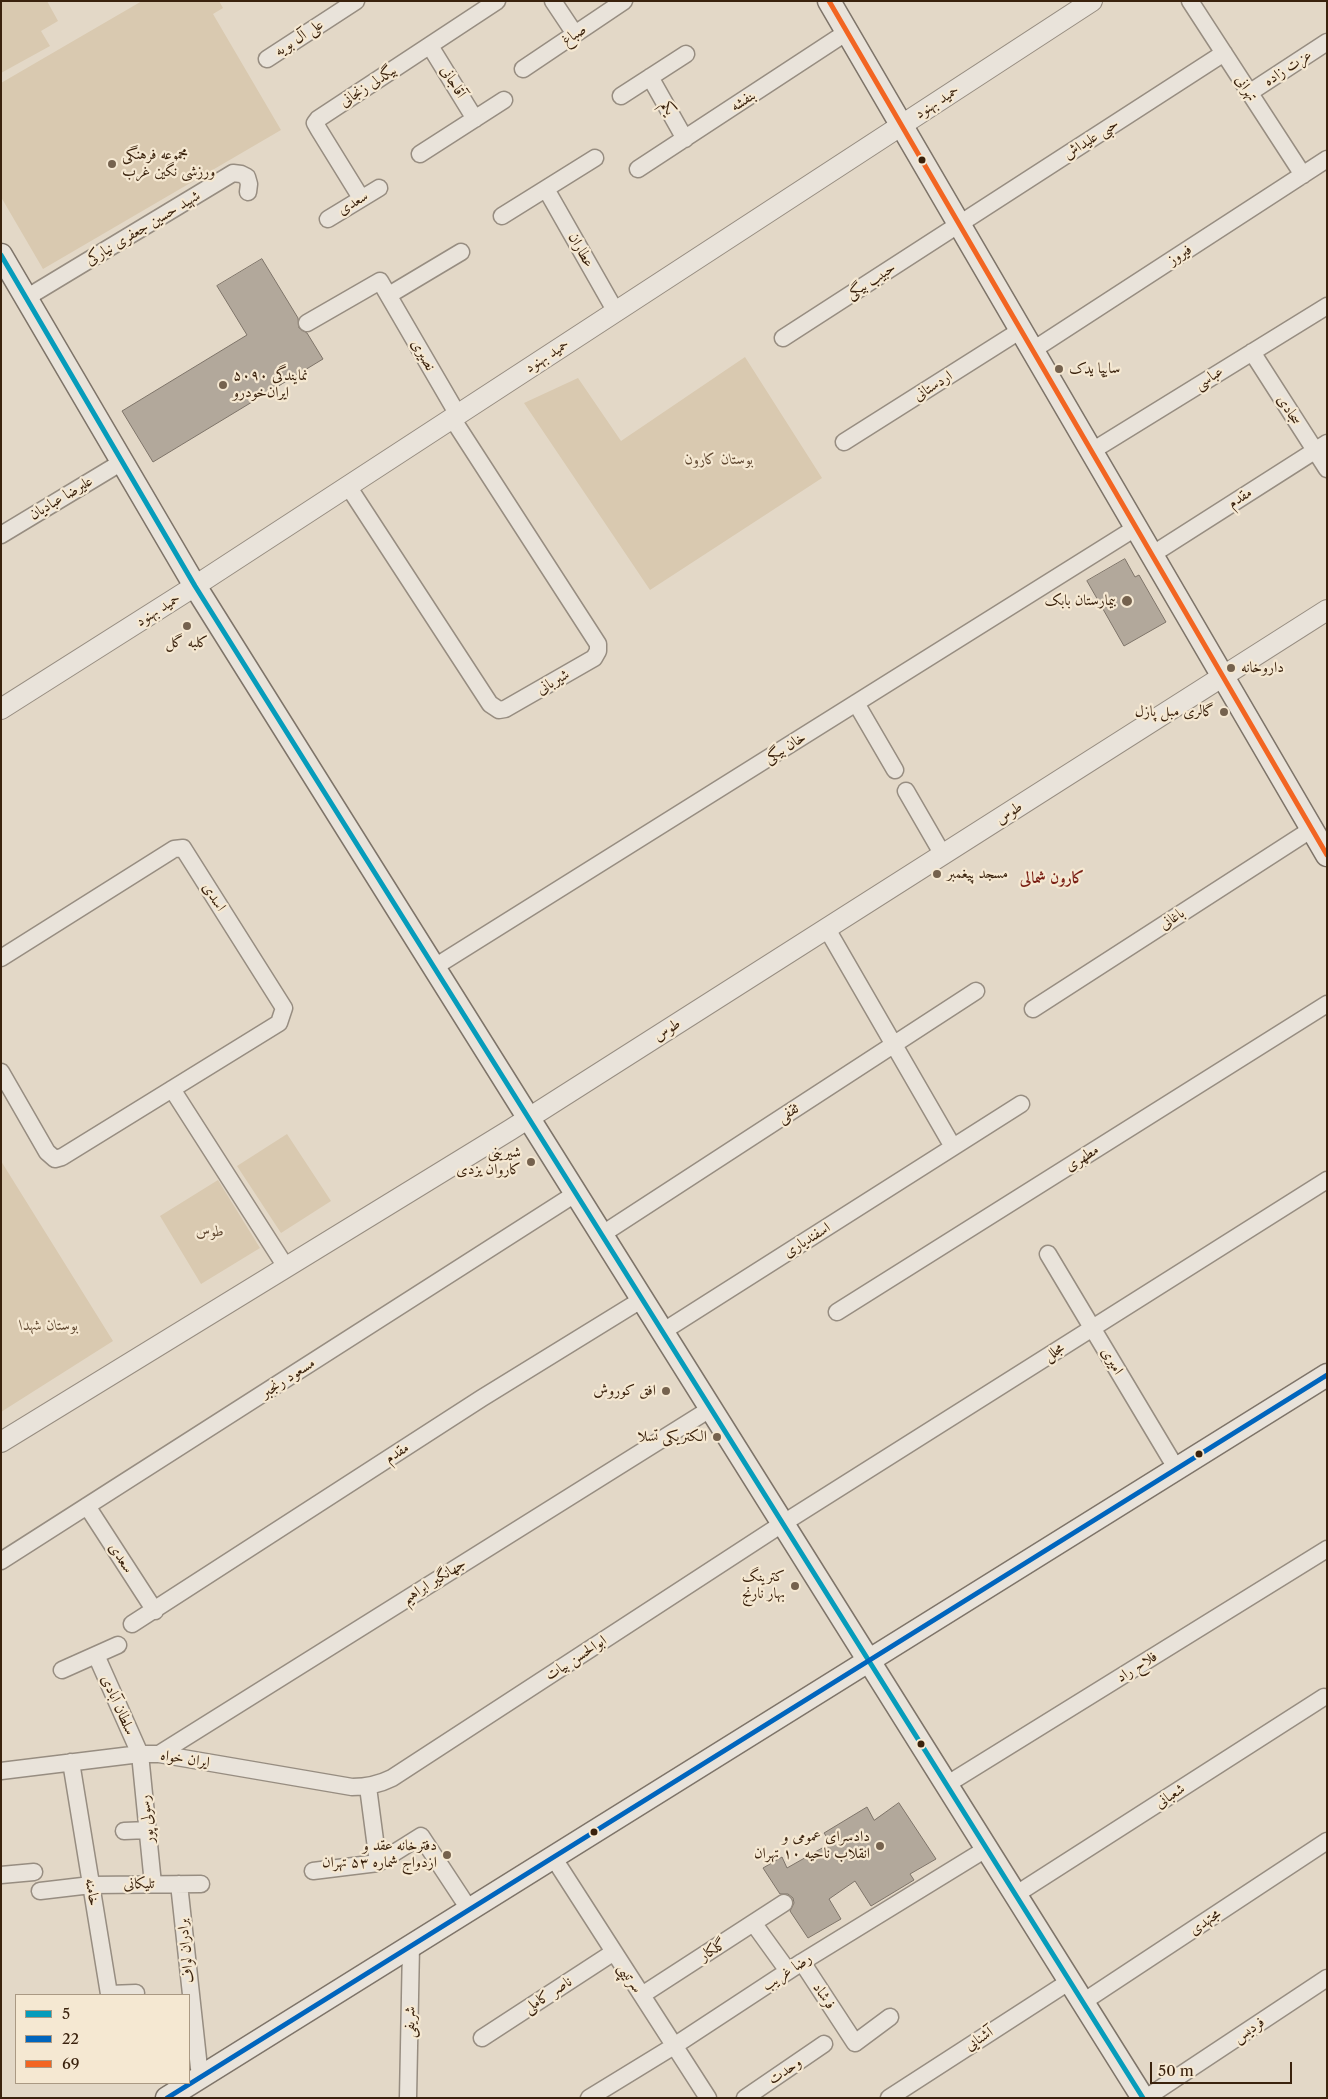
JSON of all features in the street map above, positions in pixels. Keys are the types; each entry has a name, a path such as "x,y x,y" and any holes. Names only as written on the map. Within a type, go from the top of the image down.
{"main road":[{"path":"829,1 1327,855"},
{"path":"1,255 195,586 641,1300 1015,1895 1145,2098"},
{"path":"190,2083 1327,1375"},
{"path":"167,2098 189,2084"}],"street":[{"name":"علی آل بویه","path":"267,59 356,1"},
{"name":"بیگدلی زنجانی","path":"361,198 315,123 318,118 497,1"},
{"path":"553,1 576,34"},
{"name":"صباغ","path":"523,69 624,1"},
{"name":"حمید بهنود","path":"1,709 195,586 1092,1"},
{"name":"تهرانی","path":"1190,1 1303,175"},
{"name":"بنفشه","path":"638,169 847,32"},
{"name":"عزت زاده","path":"1249,93 1327,42"},
{"name":"آقاجانی","path":"430,46 475,118"},
{"name":"حبی علیداش","path":"959,225 1224,53"},
{"path":"621,96 686,54"},
{"name":"یکم","path":"650,78 685,139"},
{"path":"420,154 504,100"},
{"path":"502,216 595,158"},
{"name":"فیروز","path":"1033,350 1327,159"},
{"name":"شهید حسین جعفری نیارکی","path":"26,298 233,174 241,174 247,177 250,184 248,192"},
{"name":"سعدی","path":"328,219 379,188"},
{"name":"عطاران","path":"546,189 616,312"},
{"name":"حبیب بیگی","path":"783,338 959,225"},
{"path":"388,295 460,252"},
{"name":"نصیری","path":"307,323 380,281 455,416"},
{"name":"عباسی","path":"1092,451 1327,306"},
{"name":"اردستانی","path":"844,442 1021,330"},
{"name":"سجادی","path":"1252,352 1321,446 1327,469"},
{"name":"شیربانی","path":"348,486 494,707 499,710 505,709 594,658 598,651 598,644 455,416"},
{"name":"مقدم","path":"1152,554 1321,446"},
{"name":"علیرضا عبادیان","path":"3,529 122,462"},
{"name":"خان بیگی","path":"433,968 1137,527"},
{"name":"طوس","path":"1,1442 528,1119 1224,676 1325,616"},
{"path":"856,703 894,770"},
{"path":"906,791 943,855"},
{"name":"باغانی","path":"1033,1009 1312,829"},
{"name":"اسدی","path":"1,958 174,850 183,848 284,1008 279,1023 62,1158 55,1159 47,1152 1,1072"},
{"path":"827,929 953,1147"},
{"name":"ثقفی","path":"601,1235 976,991"},
{"name":"مطهری","path":"837,1312 1327,1004"},
{"path":"172,1089 286,1267"},
{"name":"اسفندیاری","path":"662,1332 1021,1104"},
{"name":"مجلل","path":"782,1524 1327,1180"},
{"name":"مسعود رنجبر","path":"1,1561 575,1194"},
{"name":"امیری","path":"1048,1254 1176,1468"},
{"name":"مقدم","path":"132,1624 482,1398 641,1300"},
{"name":"جهانگیر ابراهیم","path":"159,1754 710,1408"},
{"name":"سعدی","path":"87,1506 155,1610"},
{"name":"ابوالحسن بیات","path":"368,1788 392,1778 782,1524"},
{"name":"فلاح راد","path":"946,1785 1327,1548"},
{"path":"62,1670 118,1645"},
{"name":"سلطان آبادی","path":"96,1655 140,1754"},
{"name":"شعبانی","path":"1015,1895 1324,1697"},
{"name":"ایران خواه","path":"1,1771 140,1754 159,1754 352,1788 368,1788"},
{"name":"رسولی پور","path":"140,1754 153,1884"},
{"name":"خامنه","path":"71,1762 108,1994 136,1993"},
{"path":"368,1788 378,1864"},
{"path":"124,1831 148,1830"},
{"path":"313,1871 378,1864 421,1836 469,1910"},
{"name":"مجتهدی","path":"1083,2002 1327,1841"},
{"name":"رضا غریب","path":"588,2098 674,2046 795,1967 986,1848"},
{"name":"سرتیپی","path":"553,1857 708,2098"},
{"path":"1,1875 34,1872"},
{"name":"برادران لواف","path":"179,1884 200,2077"},
{"name":"تلیکانی","path":"40,1892 91,1885 202,1884"},
{"name":"گلکار","path":"642,1995 784,1904"},
{"name":"فرشاد","path":"754,1924 795,1967 855,2043 890,2016"},
{"name":"شریفی","path":"408,2098 411,1946"},
{"name":"ناصر کاملی","path":"482,2038 614,1952"},
{"name":"فردیس","path":"1145,2098 1327,1978"},
{"name":"آشنایی","path":"889,2098 1070,1981"},
{"name":"وحدت","path":"745,2098 824,2044"}],"green space":[{"path":"1,1 47,1 58,21 41,31 50,46 1,73"},
{"name":"مجموعه فرهنگی ورزشی نگین غرب","path":"142,1 219,1 223,8 213,14 281,130 43,269 1,197 1,83"},
{"name":"بوستان کارون","path":"745,357 822,478 650,590 524,403 578,378 621,441"},
{"name":"طوس","path":"287,1134 331,1201 281,1233 237,1166"},
{"name":"بوستان شهدا","path":"1,1161 113,1341 1,1412"},
{"name":"طوس","path":"218,1180 260,1248 201,1284 160,1216"}],"building":[{"name":"نمایندگی ۵۰۹۰ ایران‌خودرو","path":"262,259 298,318 299,328 307,333 323,359 153,462 122,411 247,335 217,286"},
{"name":"بیمارستان بابک","path":"1125,559 1135,577 1139,575 1166,622 1124,646 1087,581"},
{"path":"899,1803 936,1859 910,1874 914,1880 871,1906 855,1881 829,1899 841,1919 808,1938 790,1911 794,1903 793,1898 788,1894 780,1894 763,1868 782,1857 787,1868 831,1843 824,1833 867,1807 874,1820"}],"transit line":[{"name":"69","path":"829,1 1327,855"},
{"name":"5","path":"1,255 195,586 1143,2098"},
{"name":"22","path":"190,2084 1327,1375"},
{"name":"22","path":"167,2098 189,2084"}],"place":[{"name":"مجموعه فرهنگی ورزشی نگین غرب","path":"112,164"},
{"name":"سایپا یدک","path":"1059,369"},
{"name":"نمایندگی ۵۰۹۰ ایران‌خودرو","path":"223,385"},
{"name":"بیمارستان بابک","path":"1127,601"},
{"name":"کلبه گل","path":"187,626"},
{"name":"داروخانه","path":"1231,668"},
{"name":"گالری مبل پازل","path":"1224,712"},
{"name":"مسجد پیغمبر","path":"937,874"},
{"name":"شیرینی کاروان یزدی","path":"531,1162"},
{"name":"افق کوروش","path":"666,1391"},
{"name":"الکتریکی تسلا","path":"717,1437"},
{"name":"کترینگ بهار نارنج","path":"795,1586"},
{"name":"دادسرای عمومی و انقلاب ناحیه ۱۰ تهران","path":"880,1846"},
{"name":"دفترخانه عقد و ازدواج شماره ۵۳ تهران","path":"447,1855"}],"district":[{"name":"کارون شمالی","path":"1052,878"}]}
